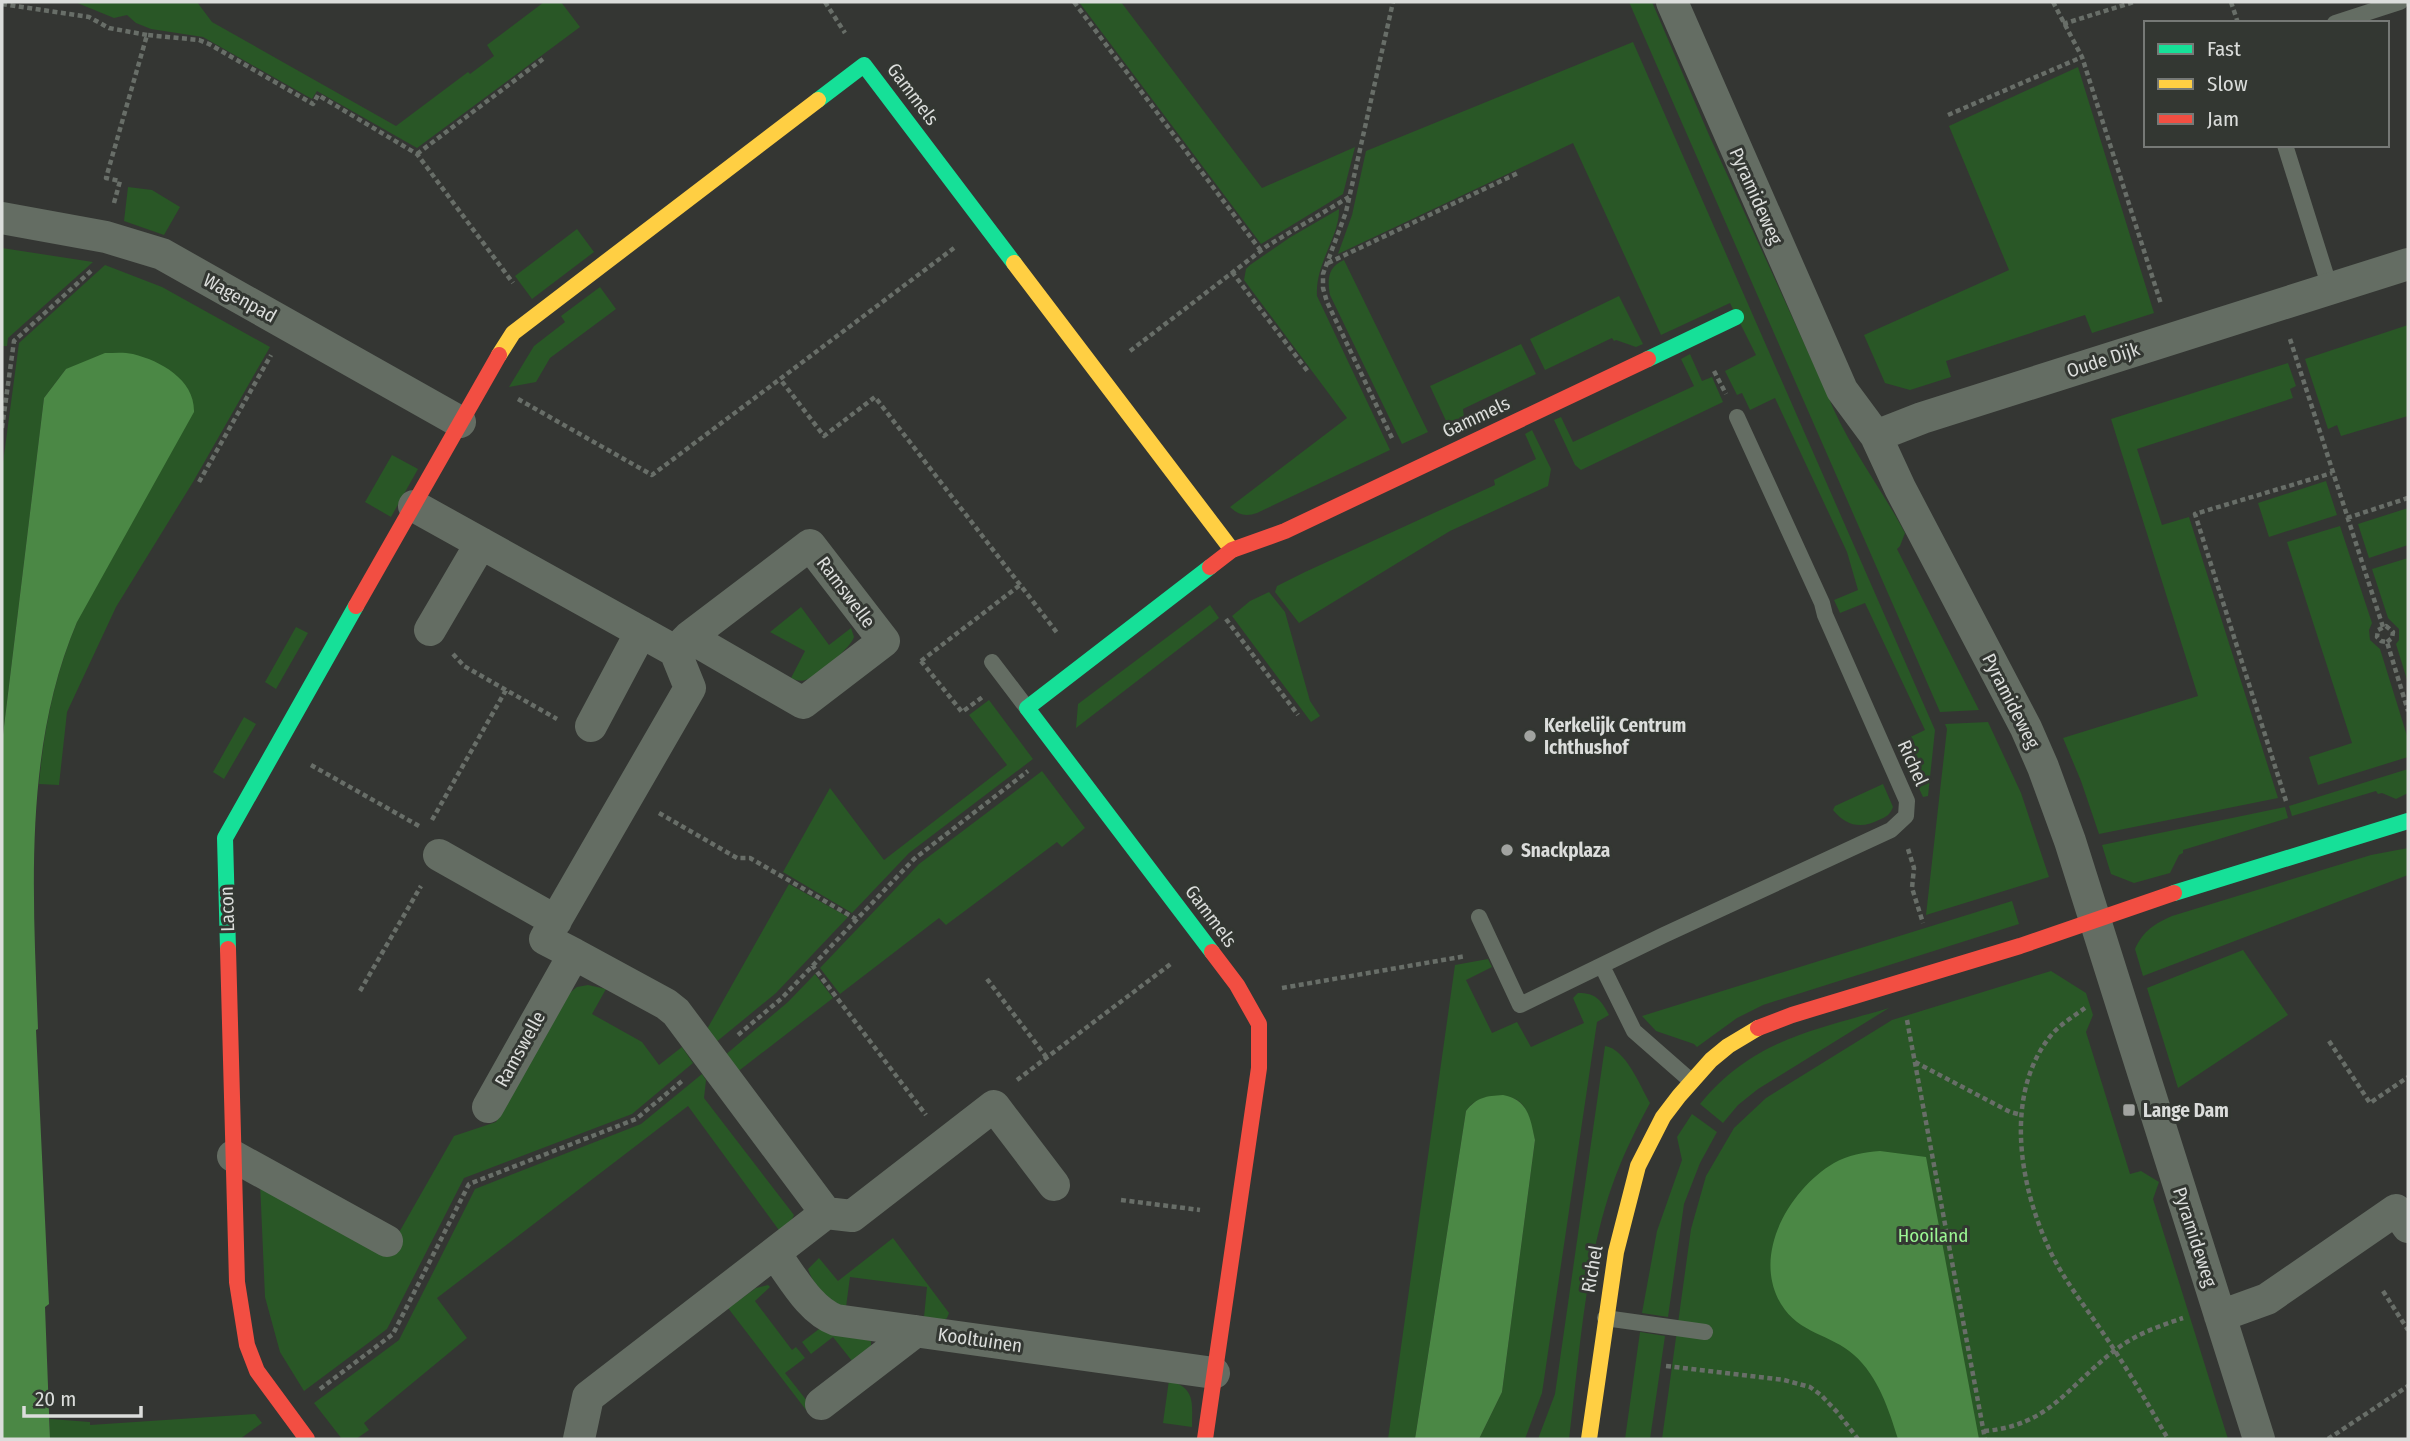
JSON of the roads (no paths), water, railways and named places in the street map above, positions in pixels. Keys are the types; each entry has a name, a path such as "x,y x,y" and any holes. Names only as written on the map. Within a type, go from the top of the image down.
{"street":[{"name":"Pyramideweg","path":"1672,2 1842,390 1876,436 1900,488 2035,747 2060,810 2094,921 2205,1316 2259,1439"},
{"name":"Gammels","path":"460,422 513,332 864,65 1232,550"},
{"name":"Wagenpad","path":"2,218 114,239 162,254 460,422"},
{"name":"Oude Dijk","path":"1876,436 1922,418 2408,264"},
{"name":"Gammels","path":"1205,1439 1259,1068 1259,1024 1244,997 1027,708 1232,550 1285,531 1736,317"},
{"name":"Lacon","path":"307,1439 257,1371 247,1345 237,1282 225,838 460,422"},
{"name":"Ramswelle","path":"414,506 641,632 682,644 803,703 884,641 810,545 682,644"},
{"path":"430,630 481,543"},
{"path":"591,726 641,632"},
{"path":"682,644 690,688 545,939 666,1004 676,1012 826,1213"},
{"path":"2094,921 2173,893 2408,821"},
{"path":"439,855 556,921"},
{"name":"Richel","path":"1589,1439 1616,1252 1638,1166 1663,1117 1711,1060 1753,1030 1773,1021 2094,921"},
{"name":"Ramswelle","path":"488,1107 573,954"},
{"path":"579,1439 588,1397 826,1213 852,1216 994,1106 1054,1185"},
{"path":"233,1156 387,1241"},
{"path":"2205,1316 2267,1299 2396,1210 2408,1227"},
{"name":"Kooltuinen","path":"775,1254 823,1315 849,1322 1214,1373"},
{"path":"821,1405 916,1331"}],"lane":[{"path":"2341,21 2400,2"},
{"path":"2286,147 2330,288"},
{"name":"Richel","path":"1602,966 1899,825 1906,816 1907,801 1822,603 1737,417"},
{"path":"992,662 1027,708"},
{"path":"1479,917 1520,1005 1602,966 1634,1031 1691,1081"},
{"path":"1605,1318 1705,1332"}],"place":[{"name":"Kerkelijk Centrum Ichthushof","path":"1530,736"},
{"name":"Snackplaza","path":"1507,850"},
{"name":"Lange Dam","path":"2129,1110"}],"park label":[{"name":"Hooiland","path":"1933,1235"}]}
